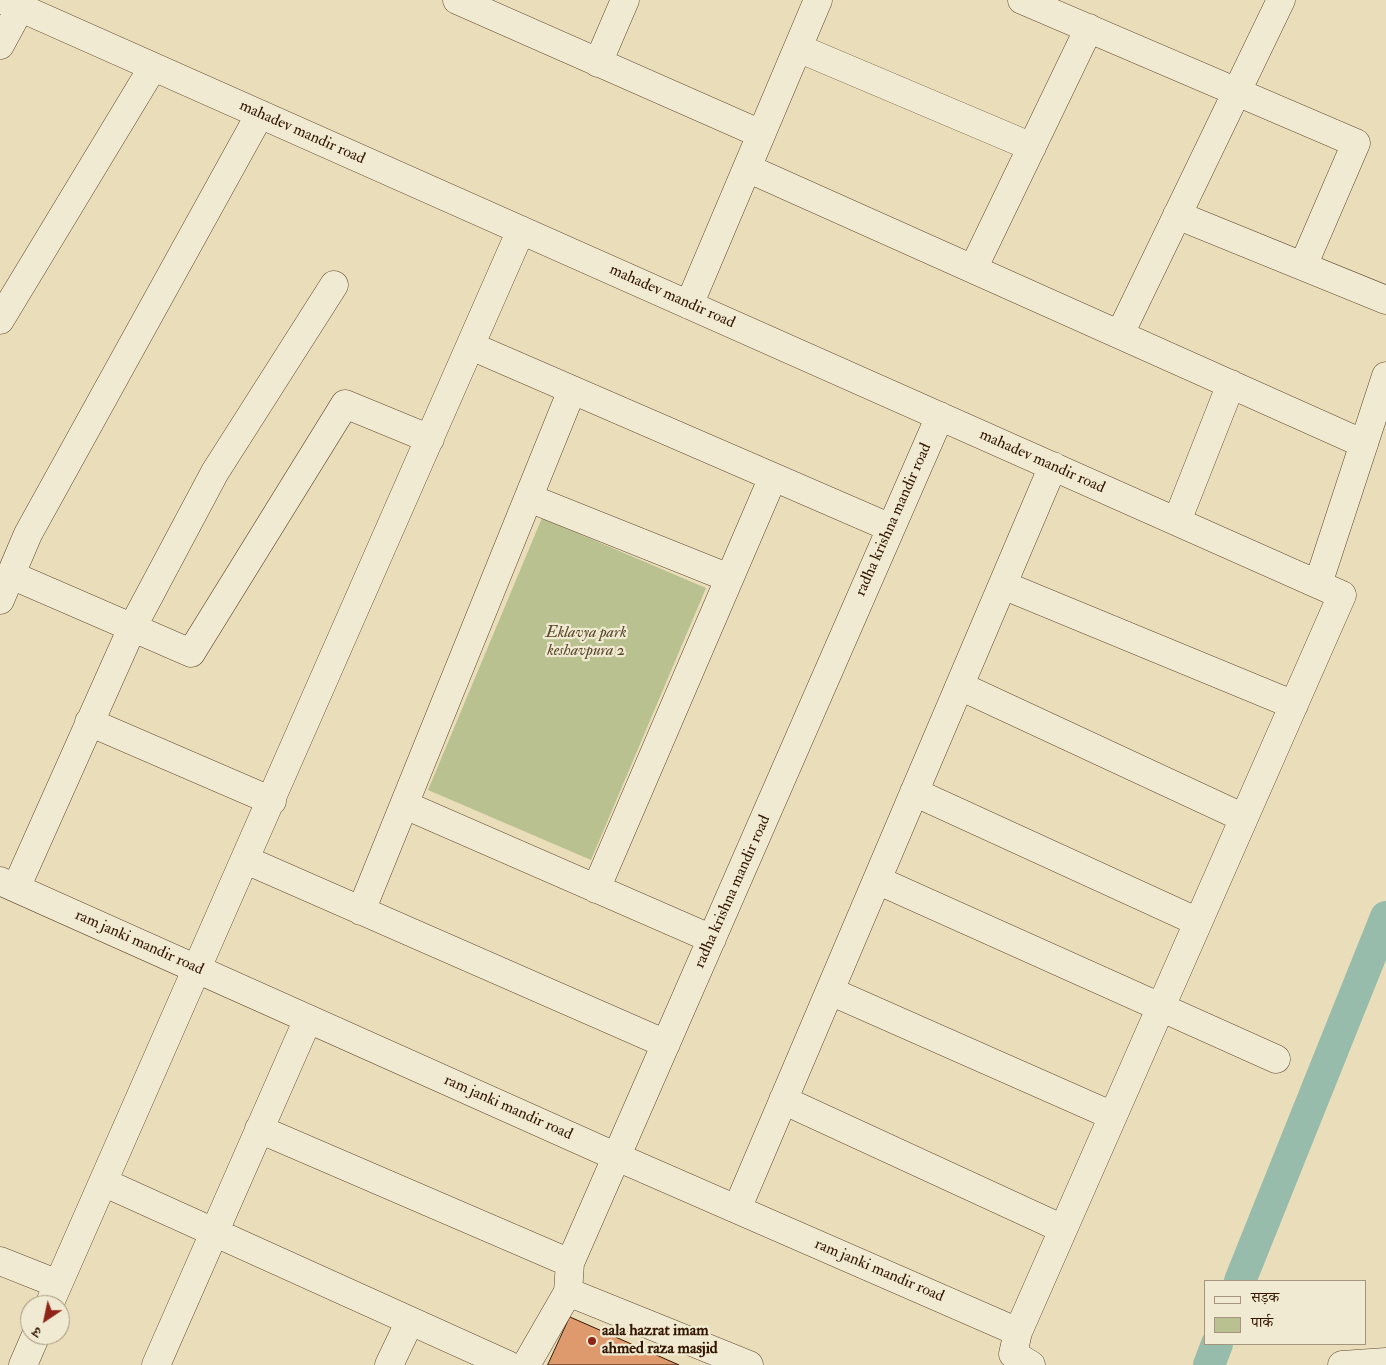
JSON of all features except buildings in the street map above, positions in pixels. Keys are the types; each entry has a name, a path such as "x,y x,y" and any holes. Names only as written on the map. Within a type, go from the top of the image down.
{"street":[{"path":"457,0 761,134"},
{"path":"598,63 625,0"},
{"path":"689,305 818,0"},
{"path":"1022,0 1356,143 1303,266"},
{"path":"1120,334 1281,0"},
{"path":"0,45 12,4"},
{"name":"mahadev mandir road","path":"12,4 57,11 153,67 1342,594 1294,705"},
{"path":"973,269 1088,28"},
{"path":"798,48 1032,147"},
{"path":"0,320 153,67"},
{"path":"0,600 28,534 260,114"},
{"path":"748,168 1364,444"},
{"path":"1177,215 1386,300"},
{"path":"0,1261 54,1295 522,230"},
{"path":"8,884 89,722 132,628 215,472 334,285"},
{"path":"471,346 891,528"},
{"path":"1318,584 1386,376"},
{"path":"1177,522 1231,384"},
{"path":"361,911 572,390"},
{"path":"10,575 191,653 345,404 430,439"},
{"name":"radha krishna mandir road","path":"526,1365 568,1292 570,1263 940,416"},
{"path":"736,1209 1053,466"},
{"path":"596,888 773,477"},
{"path":"529,498 729,578"},
{"path":"1002,585 1294,705 1018,1332 1013,1354 1031,1365"},
{"path":"960,686 1244,818"},
{"path":"89,722 272,801"},
{"path":"914,792 1198,922"},
{"path":"404,805 712,939"},
{"path":"246,860 666,1044"},
{"path":"877,880 1276,1059"},
{"name":"ram janki mandir road","path":"8,884 616,1157 1018,1332"},
{"path":"830,991 1113,1116"},
{"path":"156,1365 308,1019"},
{"path":"783,1100 1063,1229"},
{"path":"260,1129 570,1263"},
{"path":"104,1182 508,1365"},
{"path":"568,1292 749,1365"},
{"path":"389,1365 410,1321"},
{"path":"22,1365 31,1345"},
{"path":"1342,1365 1386,1362"}],"green space":[{"name":"Eklavya park keshavpura 2","path":"542,518 706,588 591,860 428,790"}],"waterway":[{"path":"1240,1280 1386,917"},
{"path":"1209,1365 1217,1345"}],"place":[{"name":"aala hazrat imam ahmed raza masjid","path":"592,1341"}]}
